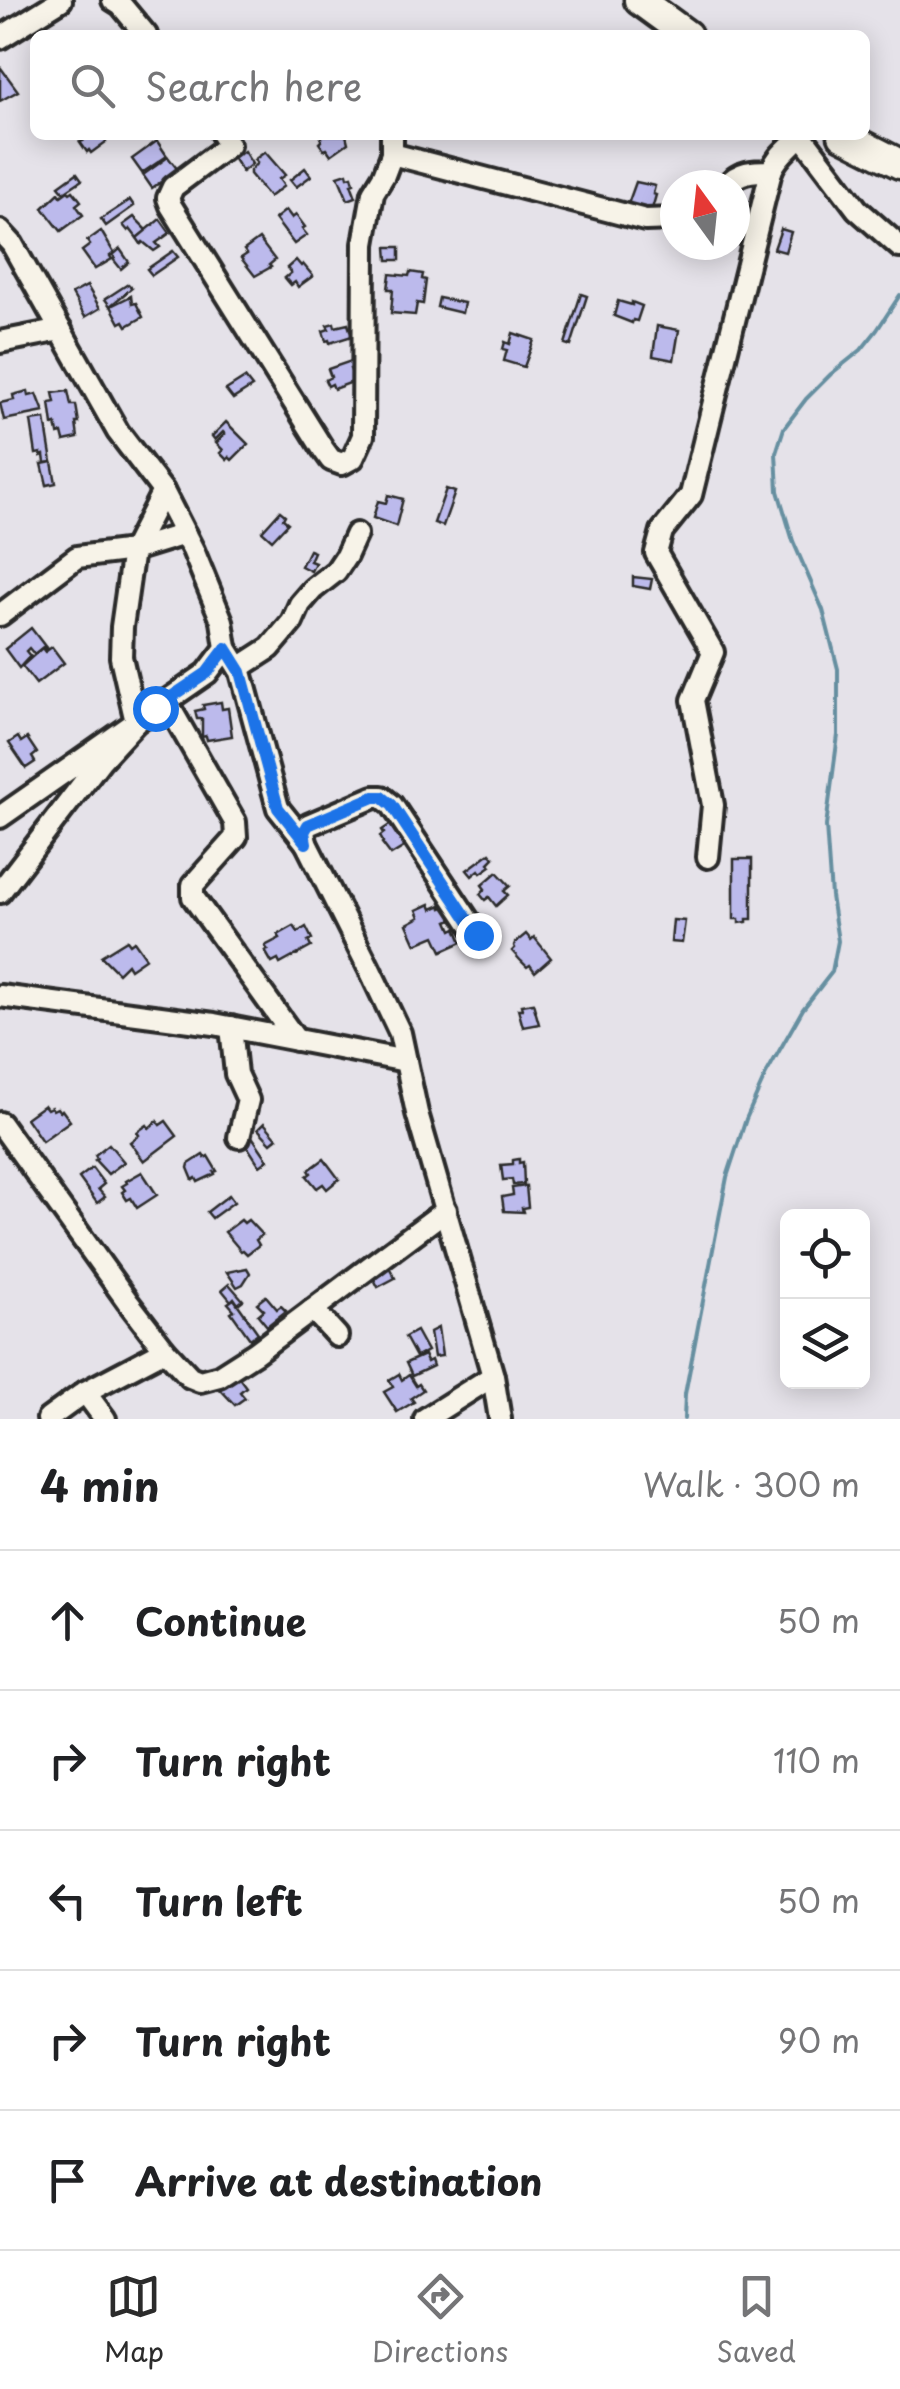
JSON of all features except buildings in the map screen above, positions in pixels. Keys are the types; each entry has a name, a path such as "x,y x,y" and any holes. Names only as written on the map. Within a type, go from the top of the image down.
{"highway":[{"path":"639,0 680,30"},
{"path":"853,140 900,164"}],"street":[{"path":"0,38 60,0"},
{"path":"113,0 142,30"},
{"path":"229,140 173,188 168,198 323,449 331,460 342,464 352,458 363,436 364,244 373,194 384,175 392,144 645,220 660,220"},
{"path":"708,857 713,805 693,700 713,652 656,554 662,532 691,495 771,171 776,159 796,140"},
{"path":"805,140 856,209 900,247"},
{"path":"750,171 771,171"},
{"path":"0,231 12,244 118,432 163,491 186,534 222,621 226,648 239,668 278,808 306,843 400,1034 418,1113 494,1376 500,1419"},
{"path":"0,342 61,330"},
{"path":"136,722 121,658 122,627 133,550 163,491"},
{"path":"0,614 77,557 133,550 186,534"},
{"path":"239,668 270,648 313,589 336,572 356,534"},
{"path":"0,817 207,673 226,648"},
{"path":"166,702 235,822 236,836 193,885 193,897 296,1040"},
{"path":"0,892 101,760 136,722"},
{"path":"306,843 304,832 308,825 382,797 392,805 478,935"},
{"path":"0,996 231,1028 406,1061"},
{"path":"231,1028 236,1074 248,1100 239,1137"},
{"path":"0,1124 165,1350 190,1377 200,1381 239,1364 446,1210"},
{"path":"310,1311 337,1336"},
{"path":"48,1419 85,1392 165,1350"},
{"path":"424,1419 494,1376"},
{"path":"85,1392 105,1419"}],"waterway":[{"path":"684,1419 685,1394 727,1177 766,1074 803,1009 832,972 838,941 826,826 838,735 838,669 823,610 793,541 778,491 776,453 784,428 806,399 861,350 900,295"}],"route":[{"path":"155,708 207,673 226,648 241,672 278,808 306,843 304,832 308,825 382,797 392,805 478,935"}]}
